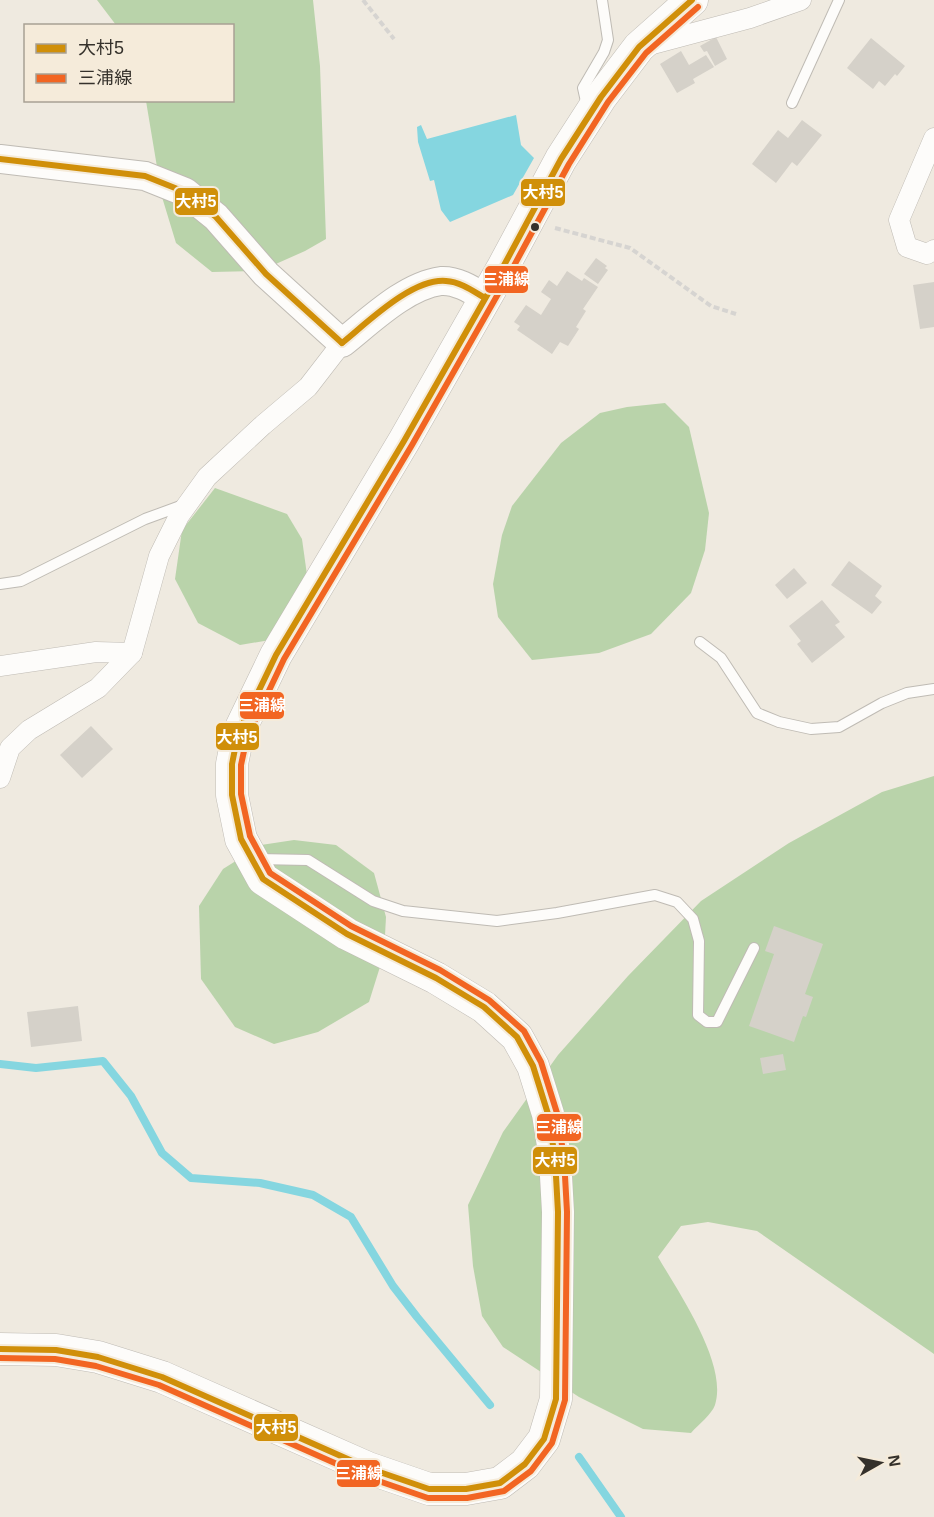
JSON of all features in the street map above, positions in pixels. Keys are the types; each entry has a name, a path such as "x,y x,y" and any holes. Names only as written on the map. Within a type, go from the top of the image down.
{"main road":[{"path":"0,1349 56,1350 98,1357 162,1377 368,1468 429,1489 466,1489 500,1483 525,1464 544,1440 556,1399 558,1212 555,1158 548,1114 533,1066 517,1037 484,1007 436,978 347,934 262,879 241,839 232,795 232,764 238,734 276,655 404,441 561,159 601,97 639,47 692,0"}],"street":[{"path":"639,47 750,18 801,0"},
{"path":"934,138 899,220 907,247 927,254 934,250"},
{"path":"0,159 145,176 185,192 216,217 266,274 342,343"},
{"path":"0,778 10,748 29,730 98,688 132,653 159,556 178,516 207,477 308,387 342,343 408,292 442,281 465,286 485,298"},
{"path":"0,666 96,652 132,653"}],"lane":[{"path":"589,115 583,88 604,52 608,39 602,0"},
{"path":"792,103 839,0"},
{"path":"0,584 21,582 145,519 189,503"},
{"path":"700,642 721,658 757,713 779,722 811,729 839,727 890,700 908,693 934,689"},
{"path":"252,859 309,860 373,900 403,911 497,921 557,913 655,895 677,902 693,919 699,941 698,1015 707,1022 717,1022 754,948"}],"path":[{"path":"363,0 394,39"},
{"path":"528,220 630,248 711,306 736,314"}],"green space":[{"path":"97,0 313,0 320,66 326,239 260,271 212,272 176,243 162,197 146,102 234,102 234,24 115,24"},
{"path":"665,403 689,427 709,513 705,550 691,593 651,634 599,653 532,660 498,617 493,584 502,535 512,506 561,443 600,413 627,407"},
{"path":"215,488 287,514 302,539 307,575 276,639 240,645 198,623 175,579 182,530"},
{"path":"934,776 934,1354 757,1231 708,1222 681,1226 658,1257 689,1309 715,1370 717,1388 715,1405 708,1416 691,1433 643,1429 579,1397 503,1347 482,1316 473,1266 468,1205 503,1132 558,1055 628,976 701,901 789,843 882,792"},
{"path":"294,840 336,845 374,873 386,917 384,954 369,1002 318,1032 274,1044 235,1027 201,979 199,906 223,869 261,845"}],"water":[{"path":"516,115 521,145 534,158 513,195 450,222 441,210 434,180 430,181 418,142 417,127 421,125 427,139"}],"building":[{"path":"716,37 727,59 715,66 707,51 704,52 700,46"},
{"path":"871,38 905,66 885,86 879,81 873,89 847,68"},
{"path":"681,51 689,65 706,55 714,67 693,79 695,83 677,93 660,64"},
{"path":"802,120 822,135 797,166 792,162 776,183 752,164 778,130 788,138"},
{"path":"596,258 607,266 605,268 608,270 598,284 584,274"},
{"path":"567,271 582,281 584,278 598,287 583,309 586,311 576,327 579,329 568,346 560,342 552,354 517,330 520,326 514,322 526,305 541,315 551,299 541,292 549,280 557,286"},
{"path":"934,282 934,327 920,329 913,285"},
{"path":"849,561 882,586 875,596 882,602 872,614 831,585"},
{"path":"794,568 807,583 787,599 775,585"},
{"path":"822,600 840,622 835,625 845,637 812,663 797,644 801,641 789,626"},
{"path":"91,726 113,749 82,778 60,755"},
{"path":"774,926 823,944 805,994 813,997 806,1017 803,1016 794,1042 749,1026 774,954 765,951"},
{"path":"78,1006 82,1041 31,1047 27,1012"},
{"path":"783,1054 786,1070 763,1074 760,1058"}],"waterway":[{"path":"0,1064 36,1068 103,1061 131,1096 162,1153 191,1178 260,1183 313,1195 351,1217 393,1286 490,1405"},
{"path":"579,1457 621,1517"}],"transit line":[{"name":"大村5","path":"0,1349 56,1350 98,1357 162,1377 368,1468 429,1489 466,1489 500,1483 525,1464 544,1439 556,1399 558,1212 555,1158 548,1114 533,1066 517,1037 484,1007 436,978 347,934 263,879 241,839 232,795 232,764 238,734 276,655 404,441 502,269 561,159 601,97 639,47 692,0"},
{"name":"三浦線","path":"0,1358 55,1359 96,1366 159,1385 364,1476 428,1498 467,1498 504,1491 531,1471 552,1443 565,1400 567,1212 564,1158 557,1113 541,1062 524,1031 489,1000 440,970 351,926 270,873 250,836 241,794 241,765 247,737 284,659 412,445 569,164 608,102 646,53 698,7"},
{"name":"大村5","path":"0,159 145,176 185,192 216,217 266,274 342,343"},
{"name":"大村5","path":"342,343 391,303 433,282 457,283 485,298"}]}
